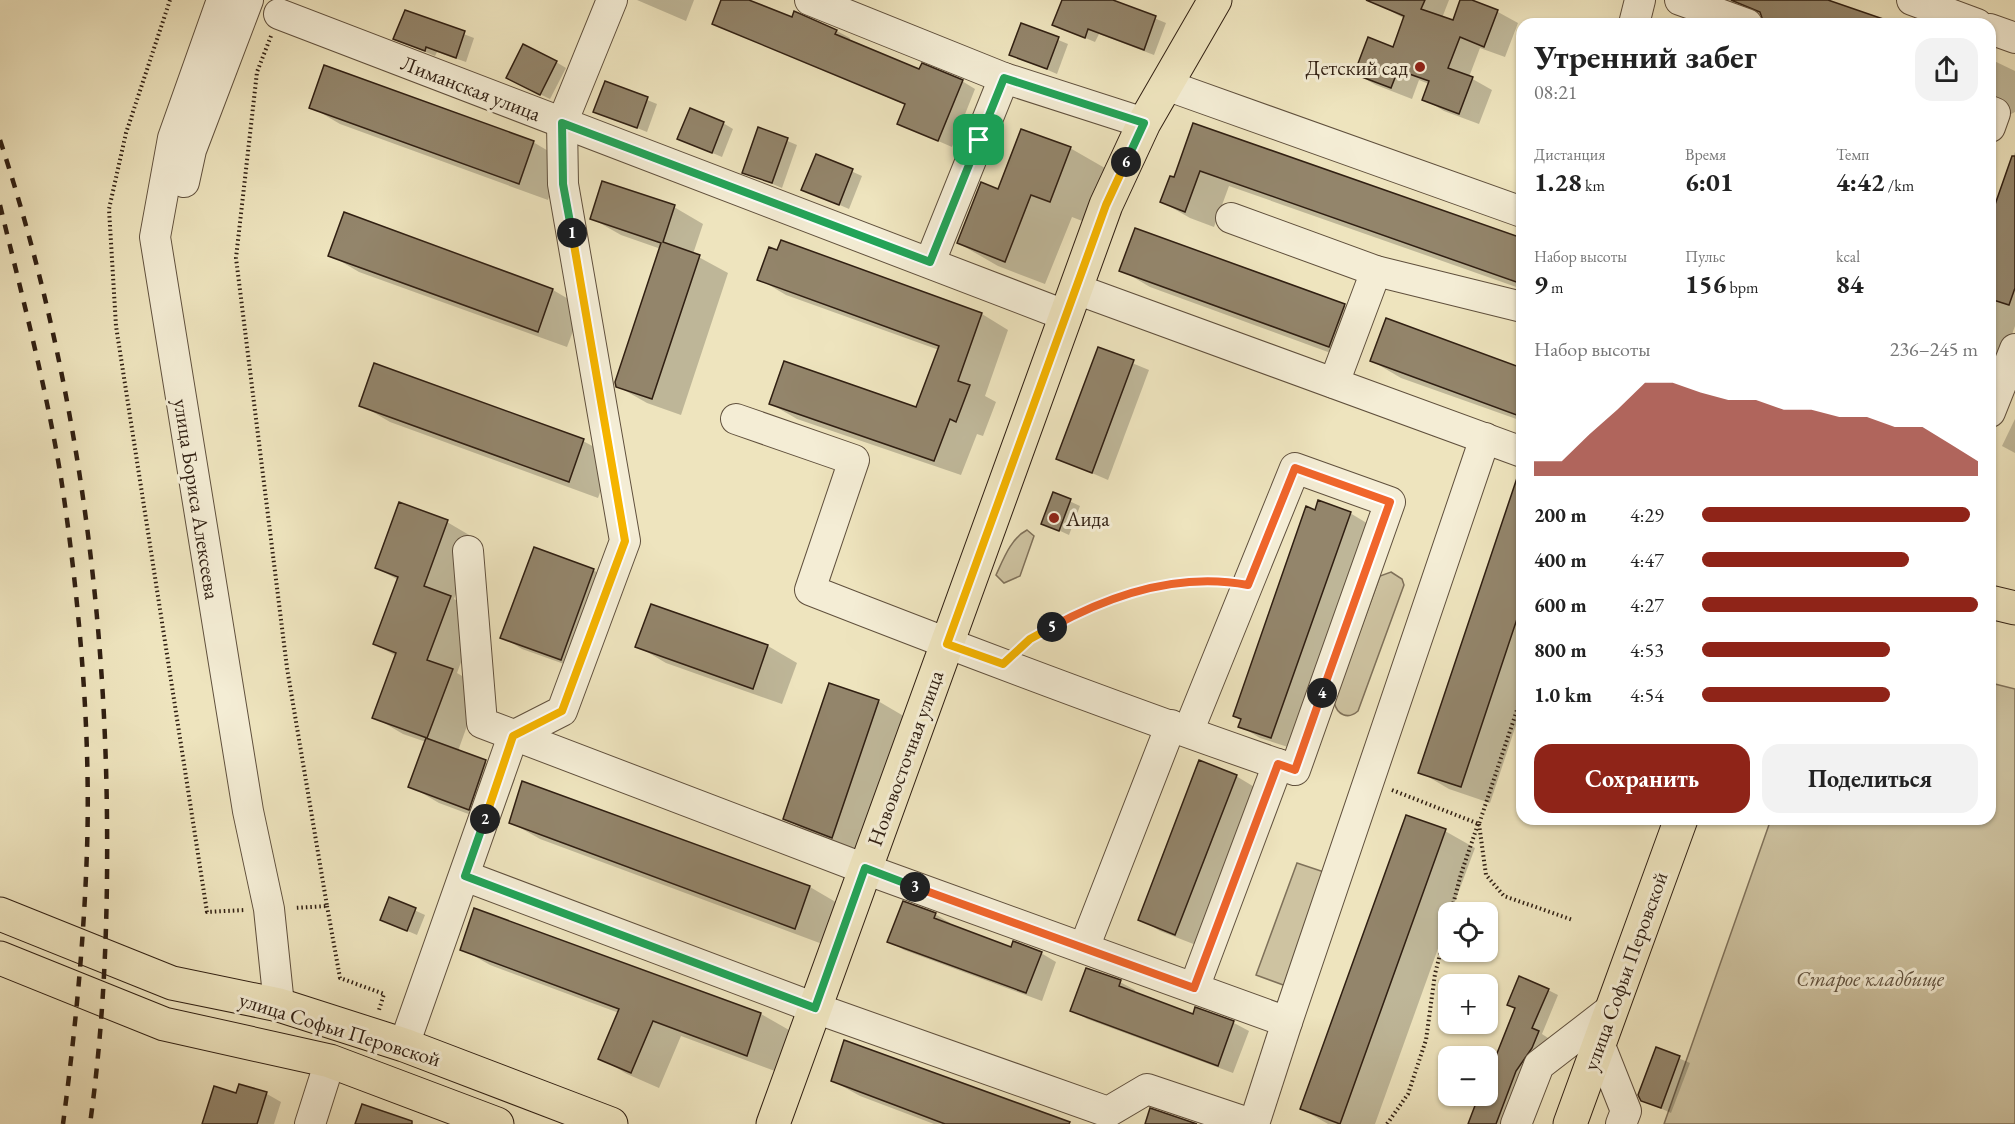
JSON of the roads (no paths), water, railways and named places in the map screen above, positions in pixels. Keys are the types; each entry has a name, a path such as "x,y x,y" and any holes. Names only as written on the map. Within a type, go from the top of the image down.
{"main road":[{"name":"Нововосточная улица","path":"779,1122 815,1008 1106,205 1144,123 1215,0"},
{"path":"1996,603 2015,608"},
{"name":"улица Софьи Перовской","path":"1570,1124 1609,1011 1679,825"},
{"name":"улица Софьи Перовской","path":"0,914 172,983 279,1005 404,1045 611,1124"},
{"name":"улица Софьи Перовской","path":"0,958 164,1024 330,1060 497,1124"},
{"path":"279,1005 330,1060"}],"street":[{"name":"улица Бориса Алексеева","path":"222,0 173,138 155,237 248,811 269,909 279,1005"},
{"path":"248,0 191,150 173,236 266,818 269,909"},
{"path":"404,1045 513,736 562,711 625,541 563,184 562,123 612,0"},
{"path":"810,0 1004,78 1144,123"},
{"path":"1680,0 1730,18"},
{"path":"1912,0 1961,18"},
{"name":"Лиманская улица","path":"279,14 930,262 1071,302 1334,383 1516,450"},
{"path":"1996,31 2015,38"},
{"path":"930,262 1004,78"},
{"path":"1166,85 1516,210"},
{"path":"1231,218 1376,271 1516,306"},
{"path":"1334,383 1376,271"},
{"path":"1996,397 2015,349"},
{"path":"736,419 854,460 810,590 947,644 1180,728 1295,770 1390,502 1295,468 1248,585 1180,728 1084,948"},
{"path":"465,876 815,1008 1108,1112 1147,1089 1252,1124 1485,438"},
{"path":"468,551 482,723 865,868 1287,1022"},
{"path":"1194,988 1278,764"},
{"path":"1516,1124 1539,1065 1609,1011"},
{"path":"1599,1043 1626,1111 1621,1124"},
{"path":"310,1124 330,1060"}],"railway":[{"path":"0,140 47,306 65,391 80,476 100,648 105,734 107,896 102,1010 90,1124"},
{"path":"0,205 55,444 73,569 82,664 88,805 86,884 78,987 63,1124"}],"place":[{"name":"Детский сад","path":"1420,67"},
{"name":"Аида","path":"1054,518"}],"park label":[{"name":"Старое кладбище","path":"1870,978"}]}
